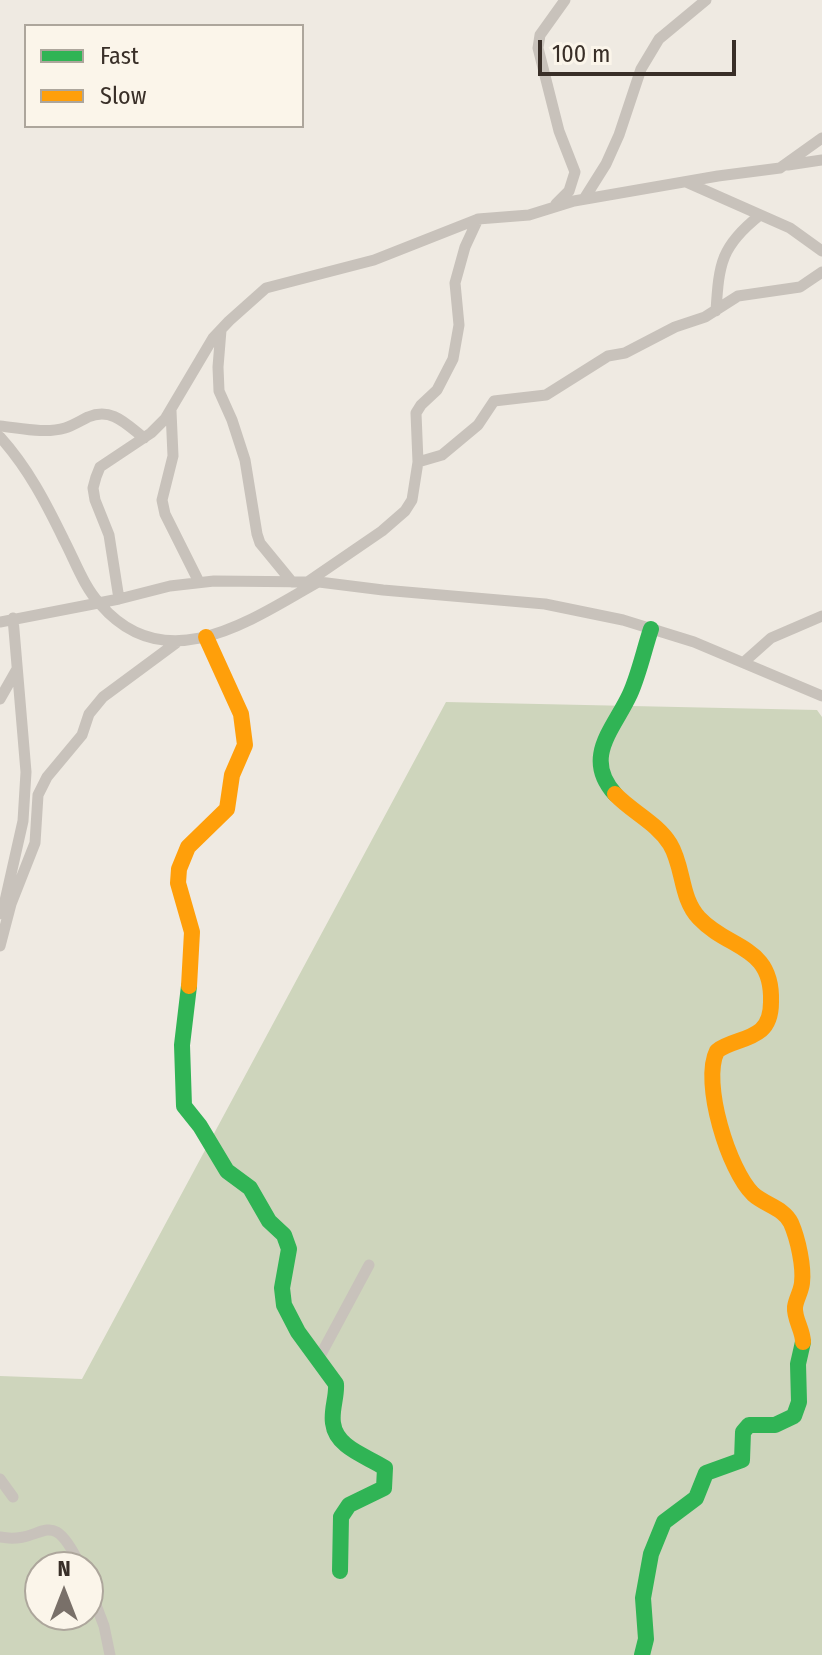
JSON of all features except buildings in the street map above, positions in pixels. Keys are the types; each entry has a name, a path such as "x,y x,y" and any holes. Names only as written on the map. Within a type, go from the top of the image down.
{"street":[{"path":"553,207 569,191 575,172 559,131 538,48 540,35 565,0"},
{"path":"584,199 606,164 641,69 659,39 706,0"},
{"path":"787,165 802,150 822,138"},
{"path":"119,599 109,535 93,488 100,467 144,438 171,411 213,338 266,288 374,260 478,219 519,216 584,199 718,176 770,171 822,160"},
{"path":"686,182 790,228 822,251"},
{"path":"716,311 719,270 724,252 734,238 760,215"},
{"path":"0,437 17,456 43,497 98,603 126,629 146,638 176,642 206,637 270,610 369,540 405,511 412,500 418,462 416,413 437,390 453,359 459,325 455,283 465,247 478,219"},
{"path":"418,462 442,455 478,425 491,402 546,395 608,356 625,353 716,311 738,296 800,287 822,272"},
{"path":"221,329 219,391 245,460 257,534 260,543 292,582"},
{"path":"171,411 173,456 162,500 165,514 199,582"},
{"path":"0,426 49,430 66,428 98,413 107,413 115,415 144,438"},
{"path":"0,622 199,582 313,582 545,604 651,629 744,662 822,696"},
{"path":"744,662 771,638 822,616"},
{"path":"0,929 23,821 26,772 13,618"},
{"path":"642,1655 646,1639 643,1598 651,1554 664,1522 696,1498 706,1473 742,1460 743,1432 749,1425 775,1425 794,1416 799,1405 798,1360 804,1346 795,1310 802,1277 795,1233 789,1219 751,1193 742,1179 718,1121 711,1090 714,1055 724,1044 759,1032 765,1025 771,1001 766,970 758,957 706,925 696,915 674,850 664,836 611,790 598,759 631,692 651,629"},
{"path":"206,637 241,714 245,745 232,775 227,809 188,847 179,869 178,883 192,932 182,1045 182,1093 184,1106 227,1171 250,1188 264,1214 287,1241 289,1249 282,1288 284,1305 298,1332 336,1384 338,1393 333,1423 336,1433 345,1444 382,1465 386,1473 384,1488 344,1510 341,1517 340,1571"},
{"path":"0,946 11,904 35,843 38,795 47,777 82,735 89,714 103,697 176,642"},
{"path":"0,699 17,669"},
{"path":"319,1358 369,1265"},
{"path":"0,1479 13,1497"},
{"path":"0,1537 13,1540 42,1529 52,1530 67,1541 72,1551"},
{"path":"104,1626 110,1655"}],"green space":[{"path":"446,702 817,710 822,717 822,1655 0,1655 0,1376 82,1379"}],"traffic: fast":[{"path":"615,794 601,768 601,755 633,686 651,629"},
{"path":"189,986 182,1045 184,1106 227,1171 250,1188 269,1221 284,1235 289,1249 282,1288 284,1305 298,1332 336,1384 335,1432 346,1445 385,1468 384,1488 349,1505 341,1517 340,1571"},
{"path":"642,1655 646,1639 643,1598 651,1554 664,1522 696,1498 706,1473 742,1460 743,1432 749,1425 775,1425 794,1416 799,1402 798,1364 803,1342"}],"traffic: slow":[{"path":"189,986 192,932 178,883 179,869 188,847 227,809 232,775 245,745 241,714 206,637"},
{"path":"615,794 670,844 688,901 699,918 757,959 770,983 771,1010 766,1024 756,1034 717,1051 712,1083 720,1126 744,1183 758,1198 784,1214 794,1230 802,1276 795,1311 803,1342"}]}
